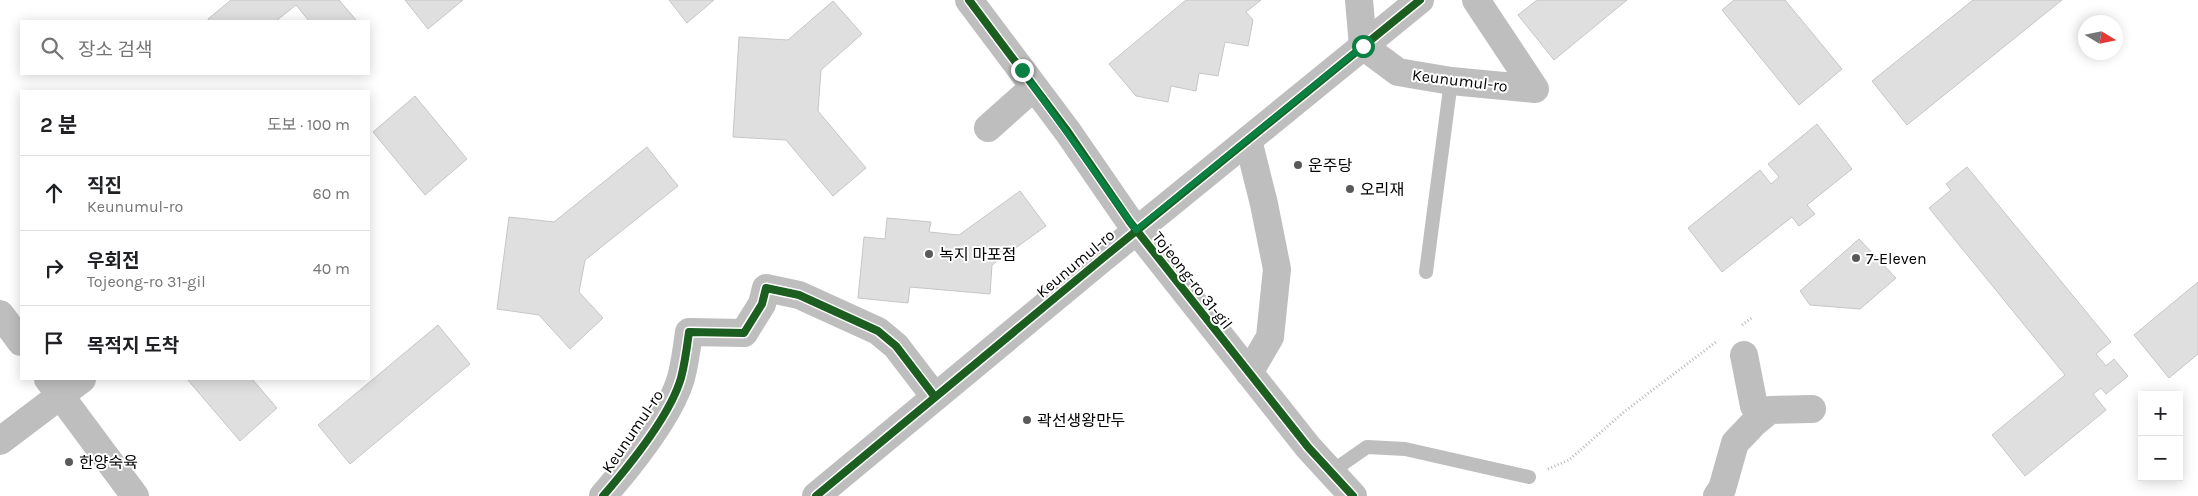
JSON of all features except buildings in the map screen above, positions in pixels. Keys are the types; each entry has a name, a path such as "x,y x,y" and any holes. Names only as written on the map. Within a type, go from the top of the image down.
{"street":[{"name":"Tojeong-ro 31-gil","path":"969,0 1136,230 1308,447 1353,496"},
{"path":"1359,0 1363,46"},
{"name":"Keunumul-ro","path":"816,496 1136,230 1420,0"},
{"name":"Keunumul-ro","path":"1363,46 1398,72 1451,81 1536,89 1476,0"},
{"path":"988,128 1034,88"},
{"path":"1248,140 1264,204 1277,269 1270,338 1249,373"},
{"name":"Keunumul-ro","path":"603,496 630,464 671,402 681,378 689,332 744,332 762,304 766,288 799,295 878,331 896,346 935,397"},
{"path":"0,314 20,341"},
{"path":"1744,355 1754,406 1762,416"},
{"path":"0,441 54,386 78,380"},
{"path":"54,386 135,496"},
{"path":"1717,496 1722,489 1735,443 1762,416 1770,410 1812,410"}],"lane":[{"path":"1426,272 1451,81"},
{"path":"1331,472 1367,447 1405,449 1529,477"}],"path":[{"path":"1529,477 1568,460 1625,411 1700,353"}],"cycle path":[{"path":"969,0 1068,132 1130,222 1308,447 1353,496"},
{"path":"816,496 1103,258 1420,0"},
{"path":"603,496 648,440 676,393 685,361 689,332 744,333 762,304 766,288 799,295 878,331 896,346 935,397"}],"place":[{"name":"운주당","path":"1298,165"},
{"name":"오리재","path":"1350,189"},
{"name":"녹지 마포점","path":"929,254"},
{"name":"7-Eleven","path":"1856,258"},
{"name":"곽선생왕만두","path":"1027,420"},
{"name":"한양숙육","path":"69,462"}],"route":[{"path":"1022,70 1136,230 1363,46"}]}
